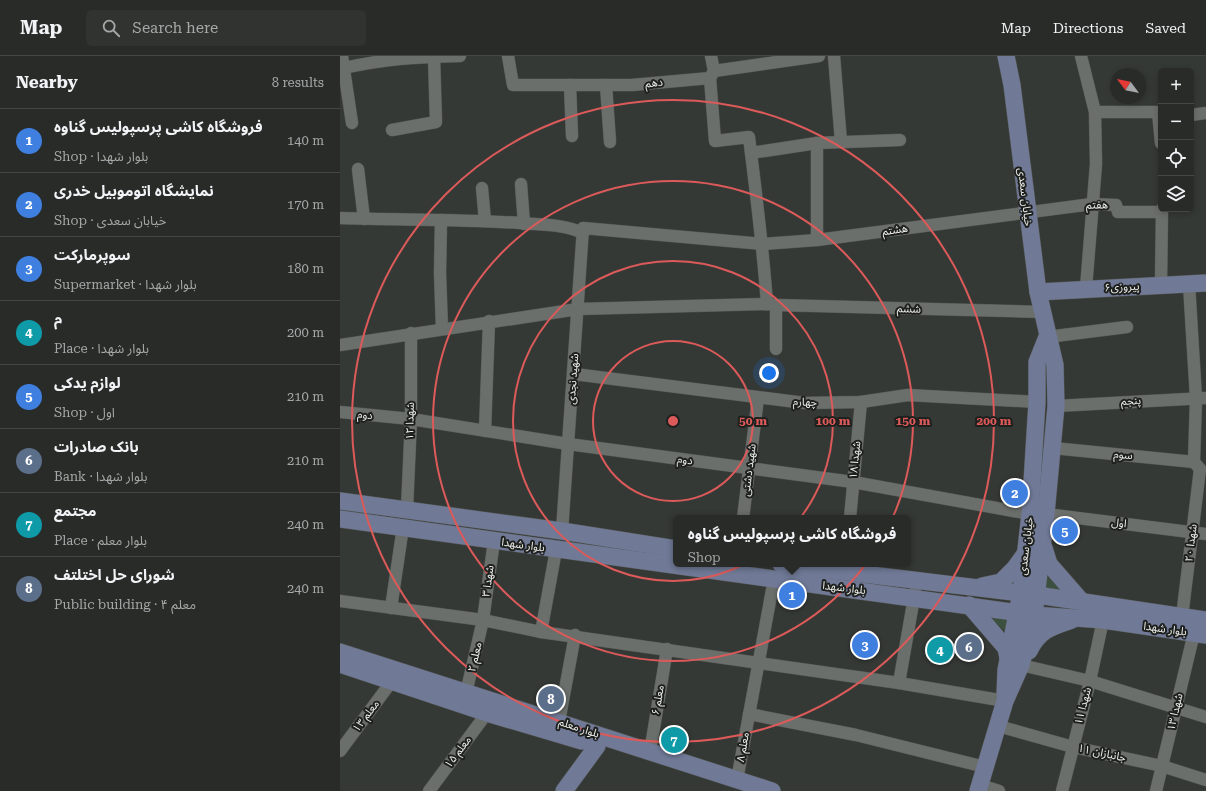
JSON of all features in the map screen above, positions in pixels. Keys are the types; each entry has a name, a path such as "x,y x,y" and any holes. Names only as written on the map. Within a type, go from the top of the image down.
{"main road":[{"name":"خیابان سعدی","path":"1006,56 1012,85 1038,292 1047,337 1055,365 1056,406 1053,448 1038,514 1025,554 1014,662"},
{"name":"پیروزی۶","path":"1038,292 1086,288 1198,283"},
{"name":"خیابان سعدی","path":"1014,662 1034,615 1043,545 1038,514 1037,362 1047,337"},
{"name":"بلوار شهدا","path":"340,501 562,531 673,549"},
{"name":"بلوار شهدا","path":"340,519 673,566"},
{"path":"979,788 1005,701 1014,662 1046,629 1080,610 1049,564 1043,545"},
{"path":"975,587 1001,582 1015,568 1025,554"},
{"name":"بلوار شهدا","path":"684,567 914,597 1034,615 1080,610 1206,620"},
{"name":"بلوار شهدا","path":"829,567 845,568 916,580 1037,595 1080,610 1103,620 1200,634"},
{"path":"969,605 1006,648 1014,662"},
{"name":"بلوار معلم","path":"340,652 650,752 737,785"},
{"name":"بلوار معلم","path":"340,664 487,713 597,746 737,785 772,791"},
{"path":"564,791 597,746"}],"street":[{"path":"342,56 342,69 352,123"},
{"path":"342,69 372,61 434,56 460,56"},
{"path":"392,130 436,122 434,56"},
{"name":"دهم","path":"508,56 513,84 570,85 632,85 712,74 819,56"},
{"path":"711,56 715,141 750,137 755,193 776,349"},
{"path":"834,56 841,142"},
{"path":"1081,56 1095,112 1096,164 1086,288"},
{"path":"570,85 572,136"},
{"path":"606,85 610,142"},
{"path":"1095,112 1158,112"},
{"path":"1194,115 1206,114"},
{"path":"751,153 817,143 900,140"},
{"path":"817,143 817,240"},
{"path":"358,169 364,219"},
{"path":"521,184 524,224"},
{"path":"482,188 485,221"},
{"name":"هفتم","path":"1027,212 1092,204 1116,205 1118,212 1158,211"},
{"name":"هشتم","path":"340,218 485,221 568,228 583,231 763,244 817,240 1027,212"},
{"path":"1162,212 1162,285"},
{"path":"441,220 440,273 442,329"},
{"name":"شهید نجدی","path":"562,531 583,231"},
{"name":"شهدا ۲۰","path":"1182,617 1200,466 1201,398 1198,283"},
{"name":"ششم","path":"340,345 578,308 771,304 1042,312"},
{"path":"485,431 489,321"},
{"path":"1047,337 1127,327"},
{"name":"شهدا ۱۲","path":"407,509 411,333"},
{"name":"چهارم","path":"574,374 805,403 861,402 908,395 1037,402"},
{"name":"شهید دشتی","path":"743,515 758,398"},
{"name":"پنجم","path":"1056,406 1201,398"},
{"name":"شهدا ۱۸","path":"850,515 861,402"},
{"name":"دوم","path":"340,412 410,419 568,444 853,482 1038,514"},
{"name":"سوم","path":"1053,448 1200,466"},
{"name":"اول","path":"1038,514 1206,534"},
{"path":"391,608 402,528"},
{"name":"شهدا ۳","path":"483,620 494,541"},
{"path":"541,632 556,550"},
{"name":"معلم ۸","path":"737,785 774,579"},
{"path":"899,683 916,580"},
{"path":"340,601 483,620 541,632 575,635 758,662 899,683 1005,701"},
{"name":"معلم ۲","path":"466,693 483,620"},
{"name":"شهدا ۱۱","path":"1062,791 1090,681 1103,620"},
{"name":"شهدا ۱۳","path":"1156,791 1176,708 1200,634"},
{"path":"559,722 575,635"},
{"name":"معلم ۶","path":"650,752 667,649"},
{"path":"1014,662 1090,681 1206,717"},
{"name":"معلم ۱۳","path":"340,751 392,681"},
{"name":"معلم ۱۵","path":"429,791 487,713"},
{"path":"749,714 856,735 985,767"},
{"name":"جانبازان ۱۱","path":"998,726 1073,747 1162,766 1206,780"},
{"path":"979,788 999,791"}],"green space":[{"path":"1046,575 1062,592 1043,592"},
{"path":"989,617 1016,619 1011,637"}],"place":[{"name":"نمایشگاه اتوموبیل خدری","path":"1015,493"},
{"name":"لوازم یدکی","path":"1065,531"},
{"name":"فروشگاه کاشی پرسپولیس گناوه","path":"792,595"},
{"name":"سوپرمارکت","path":"865,645"},
{"name":"بانک صادرات","path":"969,647"},
{"name":"م","path":"940,650"},
{"name":"شورای حل اختلتف","path":"551,699"},
{"name":"مجتمع","path":"674,740"}]}
